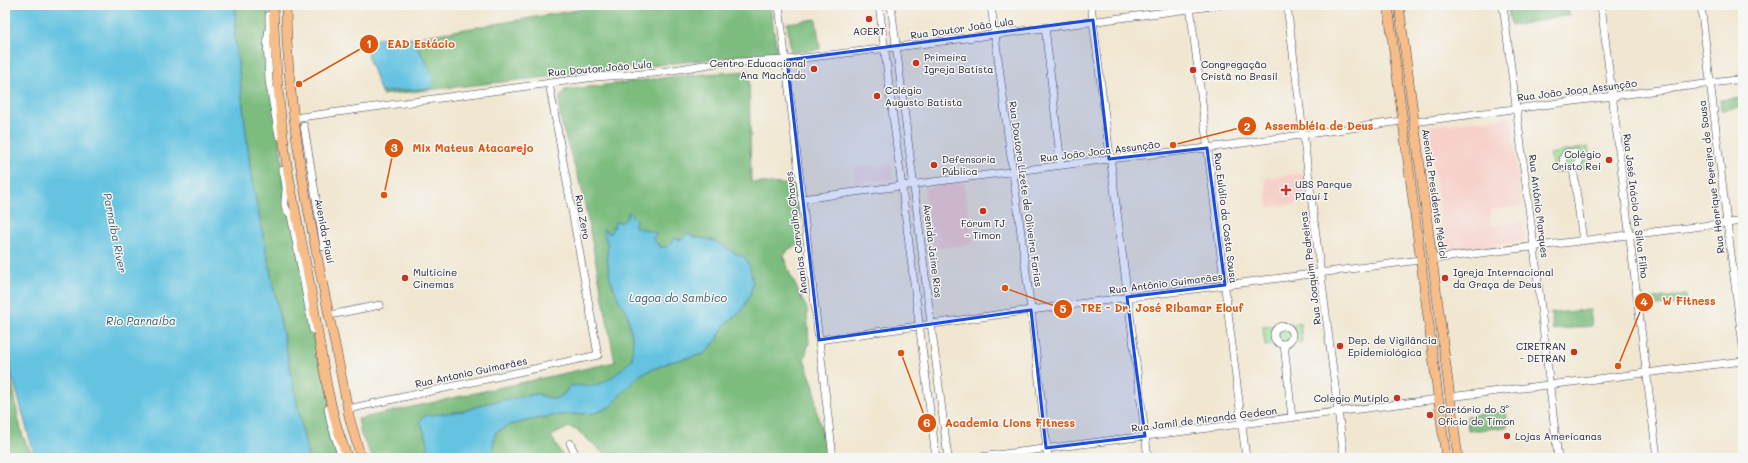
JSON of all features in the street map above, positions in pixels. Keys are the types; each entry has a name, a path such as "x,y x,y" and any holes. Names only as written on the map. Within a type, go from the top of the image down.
{"main road":[{"path":"273,5 275,68 286,160 302,239 332,409 340,440 348,458"},
{"name":"Avenida Piauí","path":"286,5 294,118 301,165 348,409 362,458"},
{"path":"1388,5 1408,177 1446,458"},
{"name":"Avenida Presidente Médici","path":"1399,5 1458,458"},
{"path":"274,33 287,34"},
{"path":"1408,177 1422,175"}],"street":[{"path":"269,5 269,29 267,41 269,81 278,129 286,190 284,198 286,210 291,215 331,424 342,458"},
{"name":"Ananias Carvalho Chaves","path":"779,5 833,458"},
{"path":"879,5 936,458"},
{"name":"Avenida Jaime Rios","path":"891,5 948,458"},
{"name":"Rua Doutora Lizete de Oliveira Farias","path":"991,5 1031,310 1048,458"},
{"path":"1091,5 1109,159 1148,458"},
{"name":"Rua Doutor João Lula","path":"897,47 1190,7 1220,5"},
{"name":"Rua Joaquim Pedreiras","path":"1287,5 1344,458"},
{"name":"Rua Antônio Marques","path":"1503,5 1534,247 1558,458"},
{"name":"Rua José Inácio da Silva Filho","path":"1602,5 1612,96 1658,458"},
{"name":"Rua Henrique Pereira de Sousa","path":"1701,5 1743,346"},
{"name":"Rua Eulálio da Costa Sousa","path":"1190,7 1246,458"},
{"path":"1045,27 1062,165"},
{"path":"885,48 897,47"},
{"name":"Rua Doutor João Lula","path":"294,118 621,74 655,73 716,63 786,60 885,48"},
{"name":"Rua João Joca Assunção","path":"1414,122 1743,79"},
{"name":"Rua Zero","path":"549,83 598,355"},
{"path":"893,121 905,120"},
{"name":"Rua João Joca Assunção","path":"801,199 1109,159 1207,148 1402,121"},
{"path":"304,126 324,247"},
{"path":"1573,168 1583,241"},
{"path":"1432,259 1743,221"},
{"name":"Rua Antônio Guimarães","path":"819,340 1031,310 1420,260"},
{"path":"330,315 380,305"},
{"path":"1284,344 1292,418"},
{"name":"Rua Antonio Guimarães","path":"348,409 598,355"},
{"path":"1450,397 1743,362"},
{"name":"Rua Jamil de Miranda Gedeon","path":"972,458 1438,399"},
{"path":"570,443 577,458"}],"highlighted area":[{"path":"1093,20 1109,159 1207,148 1225,285 1127,297 1145,436 1046,448 1031,310 819,340 787,60"}],"shaded area":[{"path":"1511,117 1522,206 1490,210 1492,226 1523,222 1525,241 1444,250 1429,126"},
{"path":"891,164 893,179 855,183 853,168"},
{"name":"UBS Parque PIauí I","path":"1304,173 1307,203 1268,207 1265,178"},
{"path":"964,183 973,244 933,249 924,188"}],"green space":[{"path":"235,5 269,5 267,41 286,190 284,198 291,215 342,458 308,458 251,176 235,38"},
{"path":"583,5 770,5 777,52 382,95 366,46 583,9"},
{"path":"1533,5 1567,5 1569,15 1511,26 1508,10"},
{"path":"816,19 820,49 791,53 787,23"},
{"path":"749,71 751,182 797,185 801,243 789,249 784,256 790,274 807,309 809,343 804,359 814,387 817,413 829,458 609,458 577,430 569,427 551,436 564,458 491,458 495,433 509,425 535,419 558,415 596,413 610,407 641,374 670,362 704,354 717,340 724,325 741,312 745,257 736,254 711,240 697,237 679,239 674,238 671,244 666,247 660,247 652,238 657,234 635,227 628,212 627,218 610,234 604,230 608,247 607,257 610,278 619,301 627,312 633,341 632,359 624,367 614,376 598,385 570,386 563,395 554,399 536,394 487,403 464,411 420,421 428,442 428,458 373,458 361,435 358,419 615,362 582,190 563,130 559,110 560,97 565,90 678,76"},
{"path":"1743,98 1743,107 1721,110 1720,100"},
{"path":"1588,147 1591,167 1553,173 1550,154"},
{"path":"5,258 16,361 11,376 23,437 34,458 5,457"},
{"path":"1686,295 1687,303 1646,307 1645,299"},
{"path":"1590,310 1592,326 1553,330 1551,313"},
{"path":"1300,323 1302,342 1265,346 1263,327"},
{"path":"1506,411 1508,427 1468,431 1467,416"}],"water":[{"name":"Rio Parnaíba","path":"5,5 235,5 235,38 251,176 308,458 35,458 5,350"},
{"path":"384,37 413,39 434,77 432,88 381,92 368,57 366,43"},
{"name":"Lagoa do Sambico","path":"628,212 636,219 635,227 657,233 652,238 660,247 666,247 671,244 673,238 681,240 688,233 696,237 716,242 736,254 745,257 750,268 753,284 749,297 741,312 724,325 717,340 704,354 670,362 641,374 610,407 595,413 558,415 509,425 495,433 491,458 428,458 428,442 420,421 424,416 464,411 487,403 536,394 554,399 563,395 570,386 593,386 604,382 614,376 632,359 633,341 627,312 619,301 610,278 607,257 608,247 603,229 610,234 613,226 614,228 615,222 622,222 627,218"}],"place":[{"name":"AGERT","path":"869,19"},
{"name":"Primeira Igreja Batista","path":"916,63"},
{"name":"Centro Educacional Ana Machado","path":"814,69"},
{"name":"Congregação Cristã no Brasil","path":"1193,70"},
{"name":"EAD Estácio","path":"299,84"},
{"name":"Colégio Augusto Batista","path":"877,96"},
{"name":"Assembléia de Deus","path":"1173,145"},
{"name":"Colégio Cristo Rei","path":"1609,160"},
{"name":"Defensoria Pública","path":"934,165"},
{"name":"UBS Parque PIauí I","path":"1286,190"},
{"name":"Mix Mateus Atacarejo","path":"384,195"},
{"name":"Fórum TJ - Timon","path":"983,211"},
{"name":"Multicine Cinemas","path":"405,278"},
{"name":"Igreja Internacional da Graça de Deus","path":"1445,278"},
{"name":"TRE - Dr. José Ribamar Elouf","path":"1005,288"},
{"name":"Dep. de Vigilância Epidemiológica","path":"1340,346"},
{"name":"CIRETRAN - DETRAN","path":"1574,352"},
{"name":"Academia Lions Fitness","path":"901,353"},
{"name":"W Fitness","path":"1618,366"},
{"name":"Colegio Mutiplo","path":"1397,398"},
{"name":"Cartório do 3° Oficio de Timon","path":"1430,415"},
{"name":"Lojas Americanas","path":"1507,436"}],"water label":[{"name":"Parnaiba River","path":"115,233"}]}
